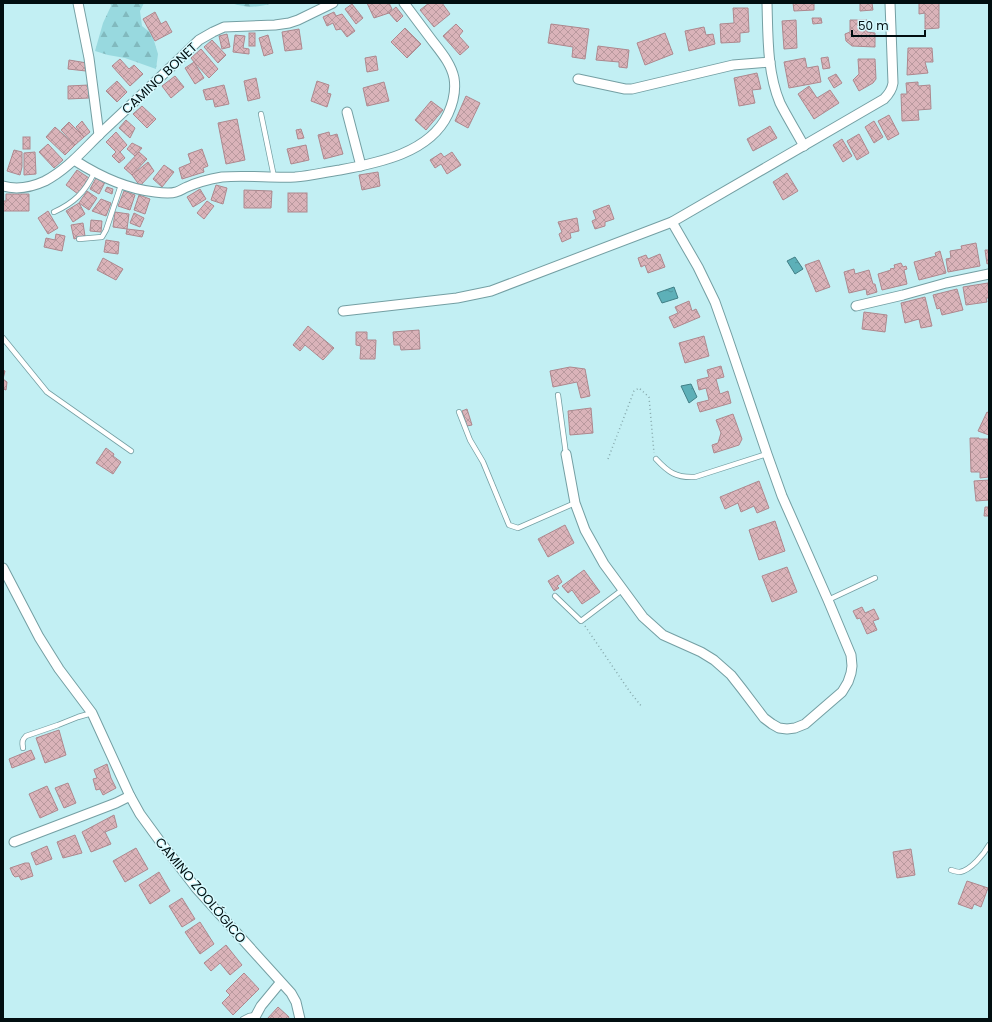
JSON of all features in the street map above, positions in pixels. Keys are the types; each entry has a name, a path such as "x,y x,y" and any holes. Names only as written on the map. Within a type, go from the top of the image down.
{"street":[{"path":"78,3 89,58 99,135"},
{"name":"CAMINO BONET","path":"3,186 10,188 26,187 44,181 62,170 199,40 213,32 224,27 289,23 333,3"},
{"path":"74,160 94,173 121,185 141,190 167,193 176,192 206,180 222,177 296,177 361,166 402,153 428,138 446,120 452,106 454,93 454,78 448,61 404,3"},
{"path":"767,3 770,62 776,91 804,146"},
{"path":"343,311 457,298 491,291 672,222 884,100 889,95 892,90 893,83 890,3"},
{"path":"578,79 625,89 632,89 733,65 770,62"},
{"path":"347,112 361,166"},
{"path":"566,454 575,503 585,530 604,564 622,590 643,617 663,635 701,652 714,660 731,675 764,718 780,728 795,728 805,724 842,692 848,682 852,666 851,655 782,496 715,302 698,267 672,222"},
{"path":"856,306 904,295 946,283 989,274"},
{"name":"CAMINO ZOOLÓGICO","path":"3,568 38,637 59,669 92,713 130,796 140,814 196,888 291,994 296,1002 300,1019"},
{"path":"14,842 116,803 130,796"},
{"path":"255,1017 261,1006 280,982"}],"lane":[{"path":"261,114 274,177"},
{"path":"54,212 72,202 82,193 94,173"},
{"path":"79,239 102,237 106,230 121,185"},
{"path":"3,338 47,392 131,451"},
{"path":"558,394 566,454"},
{"path":"459,412 470,440 483,462 509,525 518,528 575,503"},
{"path":"656,459 666,470 674,475 686,478 695,477 767,454"},
{"path":"828,600 875,578"},
{"path":"554,596 581,621 622,590"},
{"path":"23,748 23,739 26,736 92,713"},
{"path":"951,870 959,872 970,868 986,851 989,845"},
{"path":"243,1019 249,1016 255,1017"}],"path":[{"path":"608,459 634,391 639,388 649,397 654,454 656,459"},
{"path":"581,621 642,707"}],"green space":[{"path":"110,3 144,3 140,11 142,26 152,34 158,54 156,69 125,58 95,51 103,23 111,6"},
{"path":"231,3 273,3 252,7"}],"water":[{"path":"795,257 803,269 795,274 787,261"},
{"path":"674,287 678,298 662,303 657,293"},
{"path":"691,384 697,397 689,403 681,386"}],"building":[{"path":"367,3 389,3 392,9 389,13 374,18"},
{"path":"429,3 442,3 450,14 434,27 420,10"},
{"path":"793,3 814,3 814,10 794,11"},
{"path":"860,3 872,3 873,10 860,11"},
{"path":"919,3 939,3 939,28 925,29 925,13 919,14"},
{"path":"352,4 363,18 356,24 345,9"},
{"path":"396,7 403,16 397,22 389,13"},
{"path":"733,8 748,8 749,32 740,33 740,42 721,43 720,24 734,23"},
{"path":"155,12 161,24 166,21 172,32 155,41 143,19"},
{"path":"334,12 336,16 342,14 355,31 347,37 341,29 336,30 333,23 327,26 323,17"},
{"path":"812,18 821,18 822,23 813,24"},
{"path":"796,20 797,48 784,49 782,21"},
{"path":"850,20 867,20 867,32 875,33 875,47 852,46 846,41 845,34 850,32"},
{"path":"456,24 463,31 459,36 469,47 460,55 443,36"},
{"path":"551,24 589,29 585,59 572,57 573,47 548,43"},
{"path":"704,27 706,35 713,34 715,44 689,51 685,31"},
{"path":"405,28 421,44 407,58 391,42"},
{"path":"299,29 302,49 285,51 282,32"},
{"path":"249,33 255,33 255,46 249,46"},
{"path":"665,33 673,54 645,65 637,43"},
{"path":"227,34 230,47 222,49 219,36"},
{"path":"235,35 245,36 243,48 249,49 249,54 233,52"},
{"path":"268,35 273,53 264,56 259,38"},
{"path":"212,40 226,55 218,63 204,47"},
{"path":"598,46 629,50 627,68 619,67 619,62 596,60"},
{"path":"908,48 932,48 933,62 925,62 928,73 907,75"},
{"path":"201,49 218,69 209,78 191,58"},
{"path":"376,56 378,70 367,72 365,58"},
{"path":"828,57 830,68 823,69 821,58"},
{"path":"805,58 807,68 818,66 821,82 789,88 784,62"},
{"path":"120,59 129,69 134,65 143,74 130,86 112,66"},
{"path":"858,59 875,59 876,79 873,83 859,91 853,80 859,74"},
{"path":"69,60 87,63 86,71 68,69"},
{"path":"194,62 204,78 195,84 185,68"},
{"path":"757,73 761,89 752,90 755,103 739,106 734,78"},
{"path":"836,74 842,83 834,88 828,78"},
{"path":"175,76 184,87 171,98 162,86"},
{"path":"256,78 260,98 248,101 244,81"},
{"path":"117,81 127,92 117,102 106,91"},
{"path":"317,81 329,85 327,93 331,94 327,107 311,101"},
{"path":"384,82 389,101 367,106 363,88"},
{"path":"918,82 918,86 930,85 931,109 918,110 919,120 902,121 901,94 907,94 906,83"},
{"path":"89,85 89,98 68,99 68,86"},
{"path":"224,85 229,104 215,107 213,99 206,100 203,90"},
{"path":"809,86 817,98 830,90 839,103 814,119 798,94"},
{"path":"466,96 480,103 468,128 455,121"},
{"path":"431,101 443,110 426,130 415,120"},
{"path":"142,106 156,119 147,128 133,114"},
{"path":"889,115 899,134 888,140 878,121"},
{"path":"237,119 245,160 226,164 218,123"},
{"path":"126,120 135,128 130,138 119,128"},
{"path":"82,121 90,132 84,137 76,127"},
{"path":"874,121 883,137 874,143 865,127"},
{"path":"69,122 84,137 75,145 61,130"},
{"path":"770,126 777,138 753,151 747,139"},
{"path":"55,127 75,145 65,155 46,137"},
{"path":"301,129 304,138 298,139 296,130"},
{"path":"116,132 127,145 120,152 125,158 119,163 112,156 116,152 106,142"},
{"path":"329,132 330,136 337,134 343,154 324,159 318,135"},
{"path":"859,134 869,153 857,160 847,141"},
{"path":"23,137 30,137 30,149 23,149"},
{"path":"842,139 852,156 843,162 833,145"},
{"path":"132,143 142,148 135,156 127,149"},
{"path":"48,144 63,160 54,168 39,152"},
{"path":"306,145 309,160 291,164 287,149"},
{"path":"202,149 208,166 203,168 204,172 182,179 179,168 191,163 188,154"},
{"path":"14,150 22,152 22,167 20,175 7,171"},
{"path":"35,152 36,174 24,175 24,153"},
{"path":"139,152 147,159 132,175 124,168"},
{"path":"452,152 461,165 447,174 441,164 435,168 430,160 441,153 444,157"},
{"path":"148,162 154,171 140,186 132,175"},
{"path":"164,165 174,172 162,187 153,179"},
{"path":"77,170 89,178 78,194 66,185"},
{"path":"378,172 380,186 362,190 359,175"},
{"path":"787,173 798,191 783,200 773,182"},
{"path":"96,178 105,182 99,194 90,189"},
{"path":"216,185 227,188 223,204 211,200"},
{"path":"107,187 113,189 112,194 105,191"},
{"path":"200,189 206,199 193,207 187,197"},
{"path":"244,190 272,191 271,208 244,208"},
{"path":"87,191 97,198 89,210 79,203"},
{"path":"124,191 135,195 130,210 118,206"},
{"path":"288,193 307,193 307,212 288,212"},
{"path":"6,194 29,194 29,211 3,211 3,201 6,201"},
{"path":"139,195 150,199 145,214 134,210"},
{"path":"101,199 111,203 106,216 92,211"},
{"path":"207,201 214,206 204,219 197,213"},
{"path":"79,203 85,214 73,222 66,211"},
{"path":"609,205 614,219 605,222 605,226 595,229 592,221 596,219 593,211"},
{"path":"48,211 58,228 48,234 38,218"},
{"path":"115,212 129,214 127,229 113,227"},
{"path":"134,213 144,218 140,227 130,223"},
{"path":"577,218 579,231 570,233 571,238 562,242 559,234 562,232 558,222"},
{"path":"91,220 102,221 101,232 90,231"},
{"path":"83,223 85,236 74,239 71,225"},
{"path":"127,229 144,231 142,237 126,234"},
{"path":"56,234 65,236 62,251 44,247 46,238 55,240"},
{"path":"106,240 119,242 118,254 104,252"},
{"path":"976,243 980,266 948,272 946,259 951,258 950,251 962,249 961,246"},
{"path":"985,250 989,250 989,263 987,264"},
{"path":"940,251 946,273 919,280 914,262 936,256 935,253"},
{"path":"660,254 665,267 648,273 645,265 641,267 638,258 646,255 648,259"},
{"path":"103,258 123,269 116,280 97,270"},
{"path":"819,260 830,287 816,292 805,265"},
{"path":"901,263 903,267 906,266 907,269 904,270 907,284 882,290 878,274 891,270 890,269 895,268 894,265"},
{"path":"854,269 855,274 869,270 877,292 867,295 866,289 849,293 844,272"},
{"path":"988,283 989,298 986,298 987,302 966,305 963,287"},
{"path":"957,289 963,310 942,315 940,308 937,309 933,295"},
{"path":"925,297 932,326 921,328 919,319 905,323 901,303"},
{"path":"689,301 692,311 696,309 700,317 674,328 669,317 678,313 675,307"},
{"path":"864,312 887,315 885,332 862,329"},
{"path":"308,326 334,348 323,360 305,345 300,351 293,345"},
{"path":"419,330 420,349 401,350 400,345 394,345 393,332"},
{"path":"356,332 367,332 367,340 376,340 375,359 360,359 361,346 356,345"},
{"path":"704,336 709,356 685,363 679,343"},
{"path":"721,366 724,377 716,379 720,394 728,391 731,403 700,412 697,403 709,400 706,388 699,390 697,380 709,377 707,370"},
{"path":"570,367 585,369 590,396 581,398 577,382 553,387 550,371"},
{"path":"3,379 7,382 6,390 3,389"},
{"path":"591,408 593,433 570,435 568,411"},
{"path":"467,409 472,425 467,426 462,411"},
{"path":"987,412 989,413 989,435 978,431"},
{"path":"733,414 742,439 739,445 714,453 712,445 718,443 721,433 716,420"},
{"path":"970,438 988,439 989,477 980,478 980,472 971,472"},
{"path":"106,448 121,462 113,474 96,463"},
{"path":"989,480 989,500 976,501 974,481"},
{"path":"759,481 769,508 757,513 754,506 741,512 738,503 725,509 720,497"},
{"path":"985,507 989,507 989,516 984,516"},
{"path":"775,521 785,551 759,560 749,530"},
{"path":"565,525 574,543 548,557 538,539"},
{"path":"787,567 797,592 772,602 762,576"},
{"path":"584,570 600,592 582,604 572,590 568,593 562,586"},
{"path":"558,575 562,582 557,586 559,588 554,591 548,581"},
{"path":"862,607 865,613 874,609 879,619 873,621 877,630 867,634 860,618 857,619 853,611"},
{"path":"59,730 66,755 45,763 36,738"},
{"path":"31,750 35,759 12,768 9,759"},
{"path":"107,764 116,788 103,795 100,789 96,790 93,779 97,778 94,770"},
{"path":"68,783 76,803 64,808 55,788"},
{"path":"47,786 58,810 40,818 29,794"},
{"path":"114,815 117,827 105,832 111,844 91,852 82,832"},
{"path":"75,835 82,853 63,858 57,842"},
{"path":"47,846 52,859 36,865 31,853"},
{"path":"136,848 148,869 125,882 113,861"},
{"path":"911,849 915,875 897,878 893,852"},
{"path":"29,863 33,876 21,880 19,876 15,877 13,875 10,868"},
{"path":"159,872 170,891 150,904 139,885"},
{"path":"967,881 988,888 981,907 974,904 972,909 958,904"},
{"path":"182,898 195,919 182,927 169,906"},
{"path":"200,922 214,944 200,954 185,932"},
{"path":"226,945 242,965 230,975 220,963 211,971 204,963"},
{"path":"244,973 259,989 233,1015 222,1003 230,995 226,991"},
{"path":"278,1007 289,1017 288,1019 267,1019"}]}
